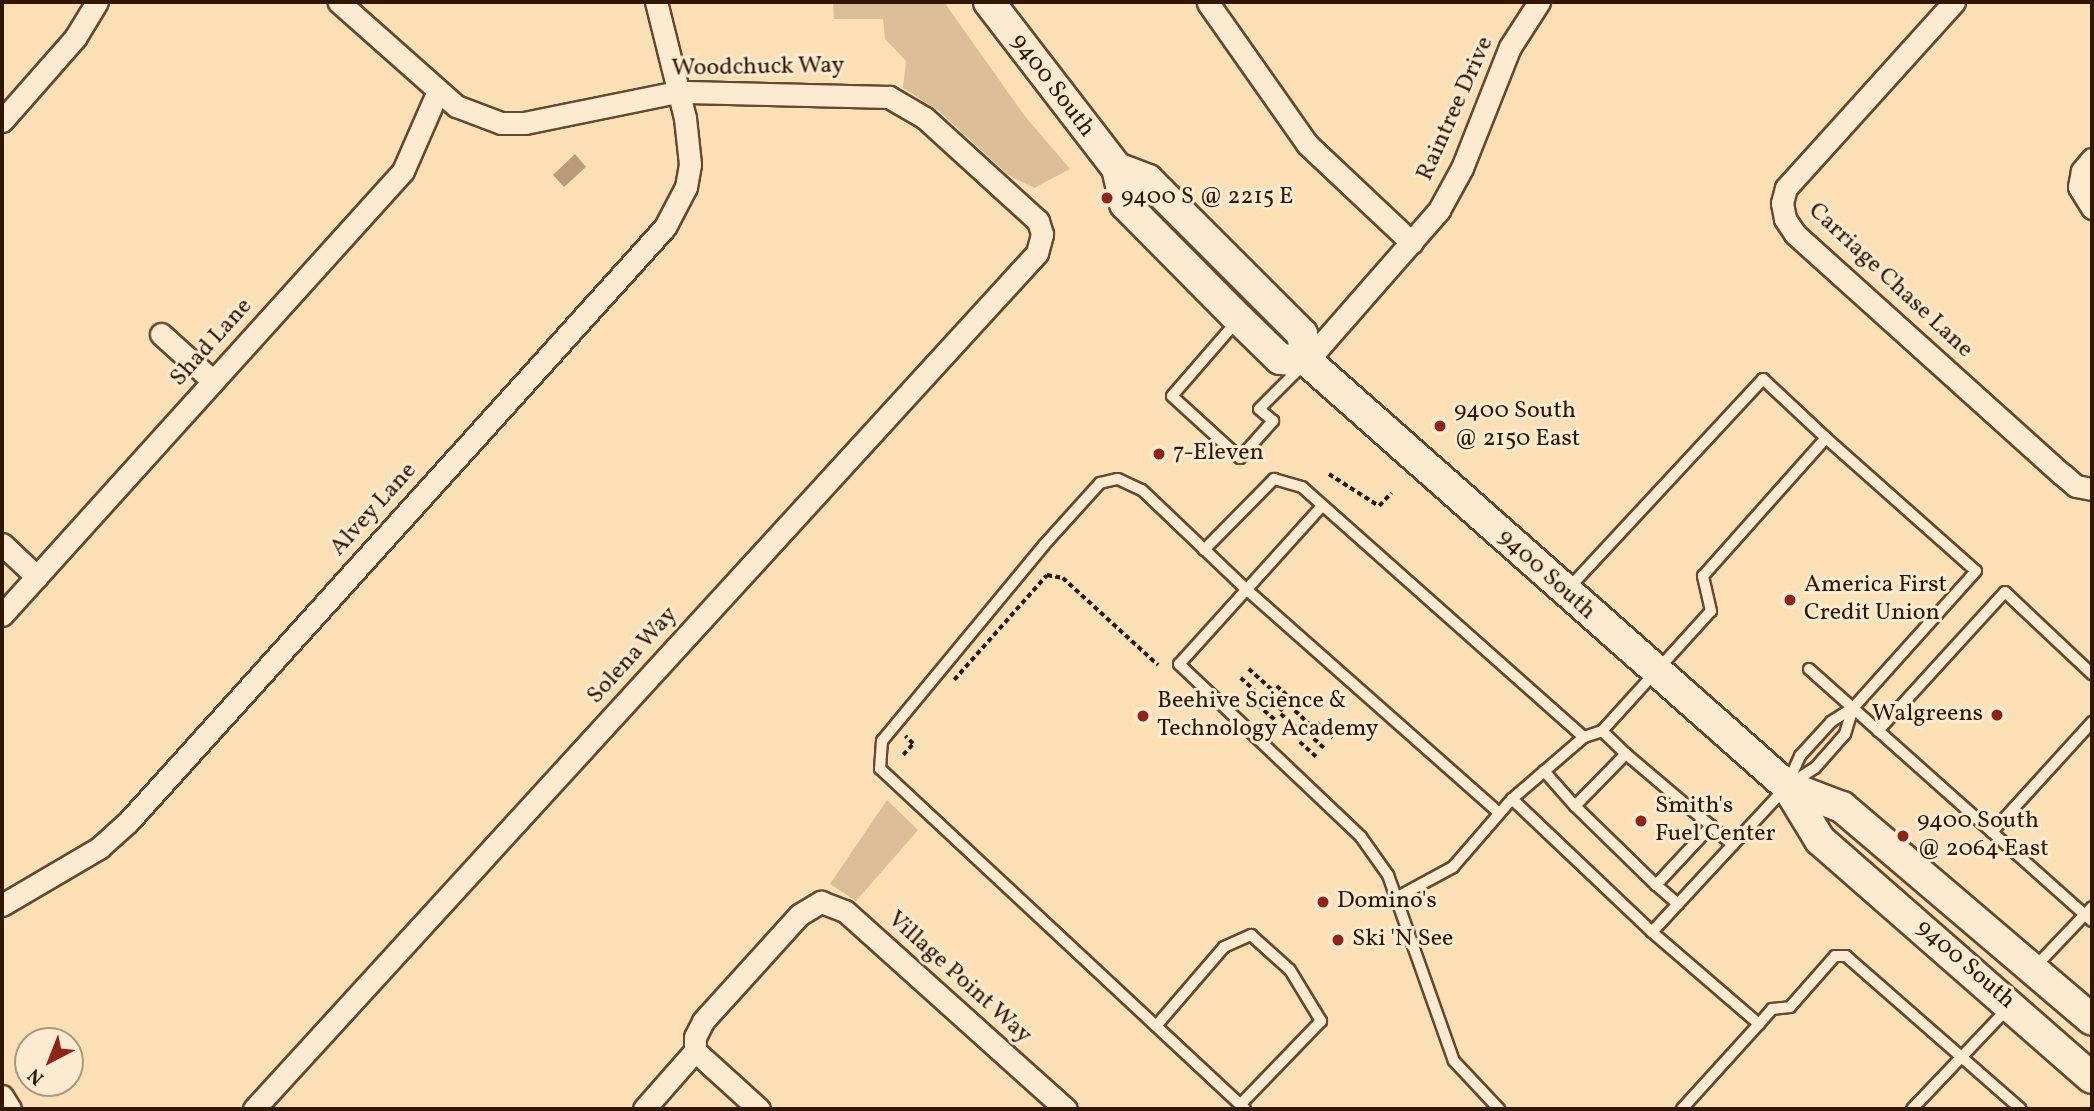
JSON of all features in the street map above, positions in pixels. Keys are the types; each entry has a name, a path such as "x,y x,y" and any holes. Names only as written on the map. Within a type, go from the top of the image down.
{"main road":[{"name":"9400 South","path":"989,2 1116,168 1125,204 1238,319 1280,359 1307,361 1565,593 1787,786 1820,840 2092,1078"},
{"path":"1116,168 1148,180 1302,334 1307,361"},
{"name":"9400 South","path":"1787,786 1842,807 2092,1020"}],"street":[{"path":"2,121 75,38 97,2"},
{"name":"Woodchuck Way","path":"339,2 438,91 477,117 500,123 525,123 677,92 889,97 925,118 1038,221 1042,234"},
{"name":"Alvey Lane","path":"2,905 99,848 121,829 665,226 686,187 690,164 685,118 656,2"},
{"path":"1208,2 1307,144 1412,243"},
{"name":"Carriage Chase Lane","path":"1954,2 1786,188 1782,203 1784,219 1795,234 2084,487"},
{"name":"Raintree Drive","path":"1307,361 1440,209 1462,168 1492,85 1531,5"},
{"name":"Shad Lane","path":"2,615 403,171 438,91"},
{"path":"2087,165 2079,187 2092,208"},
{"name":"Solena Way","path":"254,1109 1037,253 1042,234"},
{"path":"161,334 213,382"},
{"path":"2,544 37,577"},
{"name":"Village Point Way","path":"695,1051 695,1037 703,1021 809,906 821,902 845,911 1066,1109"},
{"path":"644,1109 695,1051 759,1109"},
{"path":"2,1096 10,1109"}],"lane":[{"path":"1238,319 1172,396 1240,457 1273,421 1259,409 1307,361"},
{"path":"1565,593 1763,379 1976,571 1853,708 1831,722 1800,755 1787,786"},
{"path":"1396,898 1453,867 1512,799 1584,737 1602,731 1711,611 1703,576 1826,438"},
{"path":"1156,1026 1224,947 1251,935 1290,970 1321,1021 1242,1107 880,769 882,741 1100,483 1118,479 1142,490 1246,589 1499,813"},
{"path":"1204,550 1274,479 1302,487 1584,737"},
{"path":"1322,506 1179,664 1361,837 1388,875 1454,1061 1499,1109"},
{"path":"1878,730 2005,592 2092,674"},
{"path":"1809,669 1992,832 2090,914 2034,969"},
{"path":"1653,932 1787,786 1815,768 1845,734 1853,708"},
{"path":"1992,832 2092,722"},
{"path":"1602,731 1732,845"},
{"path":"1574,806 1626,754"},
{"path":"1544,771 1574,806 1678,904"},
{"path":"1512,799 1653,932 1759,1024"},
{"path":"1657,885 1711,826"},
{"path":"1682,1109 1772,1009 1790,1007 1835,956 1846,956 2021,1109"},
{"path":"1912,1109 2011,1005"}],"path":[{"path":"1329,474 1379,506 1391,493"},
{"path":"952,682 1047,575 1063,578 1158,666"},
{"path":"1249,669 1272,689"},
{"path":"1241,678 1326,750"},
{"path":"1277,686 1293,701"},
{"path":"1258,705 1275,720"},
{"path":"1289,705 1312,727"},
{"path":"1317,723 1336,740"},
{"path":"903,755 913,744 905,736 913,727"},
{"path":"1300,742 1318,759"}],"shaded area":[{"path":"833,2 944,2 1024,115 1070,169 1034,188 1008,175 939,111 903,88 906,61 885,39 883,19 834,19"},
{"path":"575,154 586,167 564,187 553,175"},
{"path":"887,800 918,830 856,901 830,884"}],"place":[{"name":"9400 S @ 2215 E","path":"1107,198"},
{"name":"9400 South @ 2150 East","path":"1440,426"},
{"name":"7-Eleven","path":"1159,454"},
{"name":"America First Credit Union","path":"1790,600"},
{"name":"Walgreens","path":"1997,715"},
{"name":"Beehive Science & Technology Academy","path":"1143,716"},
{"name":"Smith's Fuel Center","path":"1641,821"},
{"name":"9400 South @ 2064 East","path":"1903,836"},
{"name":"Domino's","path":"1323,902"},
{"name":"Ski 'N See","path":"1338,940"}]}
